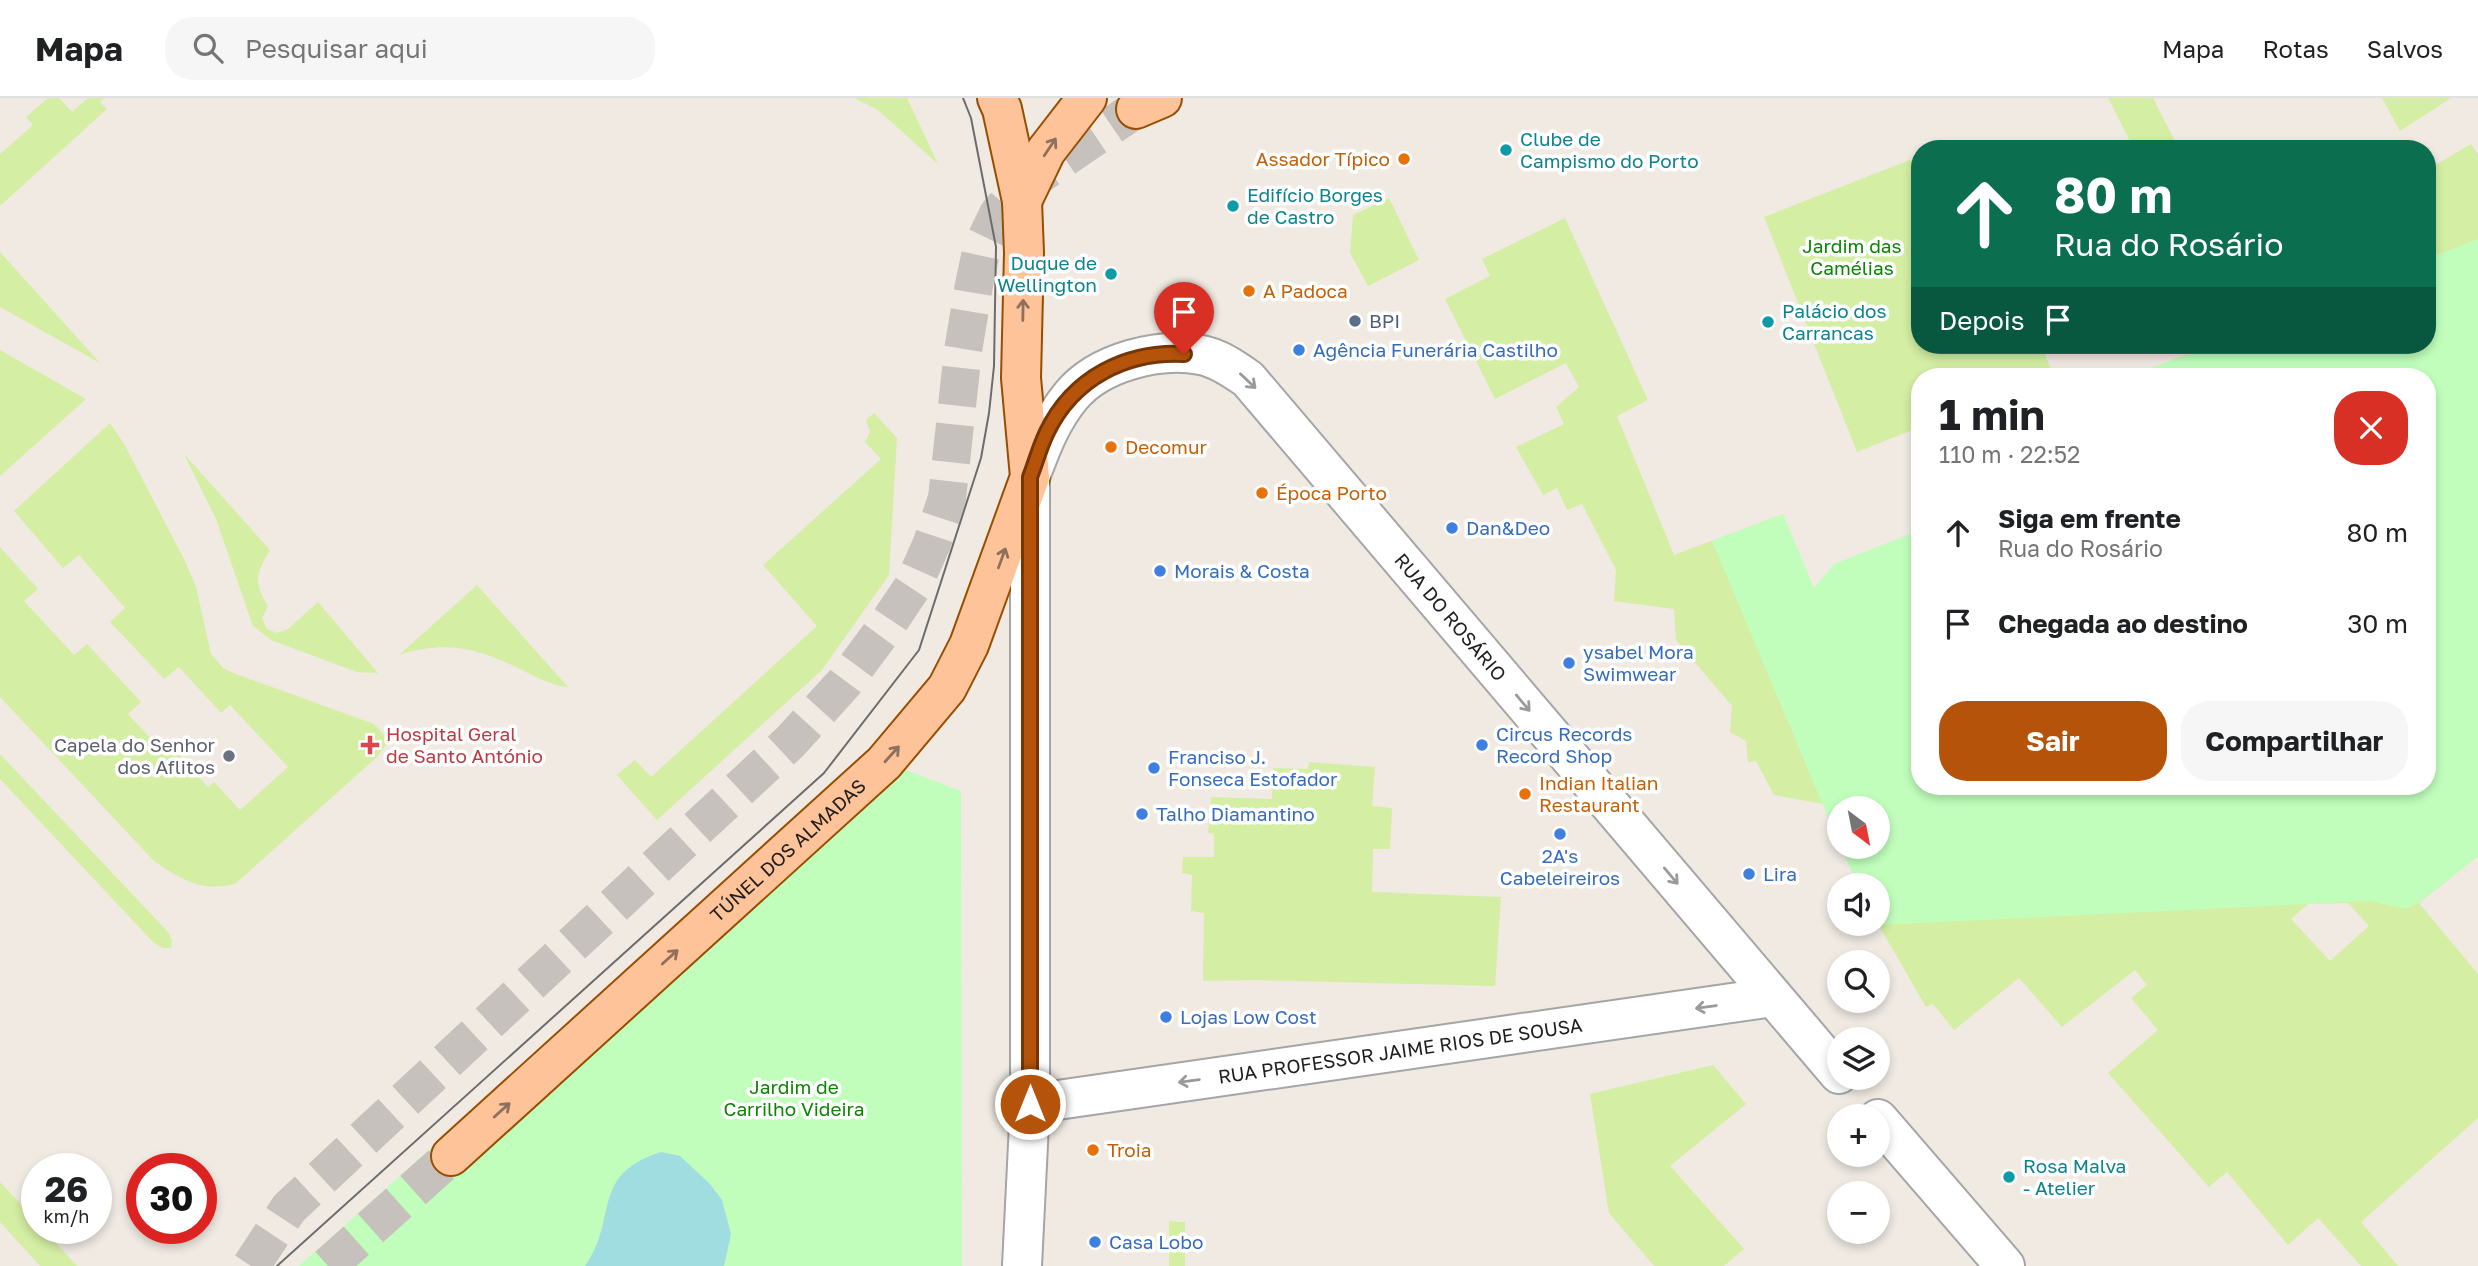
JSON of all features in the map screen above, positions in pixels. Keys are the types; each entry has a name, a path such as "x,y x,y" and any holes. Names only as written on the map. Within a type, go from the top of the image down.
{"main road":[{"path":"997,98 1002,109 1022,201 1021,378 1030,477"},
{"path":"1022,201 1046,151 1087,98"},
{"name":"TÚNEL DOS ALMADAS","path":"451,1156 874,772 915,728 947,688 969,645 1030,477"}],"street":[{"name":"RUA DO ROSÁRIO","path":"1030,477 1048,430 1066,403 1073,394 1104,370 1133,358 1167,353 1201,355 1226,364 1248,379 1827,1060"},
{"path":"1022,1266 1030,1104 1030,477"},
{"name":"RUA PROFESSOR JAIME RIOS DE SOUSA","path":"1030,1104 1773,998"},
{"name":"RUA DO ROSÁRIO","path":"1853,1090 1865,1104"},
{"name":"RUA DO ROSÁRIO","path":"1890,1133 2005,1266"}],"green space":[{"path":"48,98 59,98 72,112 88,98 104,98 100,102 107,109 0,206 0,154 33,125 26,117"},
{"path":"854,98 907,98 938,164 878,110"},
{"path":"2108,98 2153,98 2174,140 2129,140"},
{"path":"2382,98 2451,98 2400,131"},
{"path":"2471,144 2478,155 2478,265 2436,282 2436,165"},
{"name":"Jardim das Camélias","path":"1911,160 1911,354 2045,354 2051,368 1911,368 1911,431 1857,452 1764,217"},
{"path":"1389,198 1419,260 1368,286 1350,253 1353,215"},
{"path":"1565,218 1648,400 1617,416 1674,555 1783,514 1837,796 1827,796 1827,814 1823,804 1774,795 1756,761 1748,762 1746,741 1730,732 1732,706 1676,640 1674,609 1614,601 1616,570 1582,504 1567,510 1557,488 1543,495 1516,447 1564,424 1556,407 1579,387 1566,363 1495,399 1445,299 1490,276 1482,259"},
{"path":"2478,239 2478,856 2418,903 2406,909 2370,901 1890,924 1890,873 1853,873 1846,859 1890,859 1890,796 1827,796 1827,814 1712,541 1783,514 1814,588 1834,564 1911,534 1911,795 2436,795 2436,368 2151,368 2187,354 2436,354 2436,255"},
{"path":"0,252 100,363 0,307"},
{"path":"0,350 86,399 0,476"},
{"path":"874,413 897,438 889,575 822,670 657,820 617,775 635,760 651,777 817,626 763,565 881,459 865,442 870,432 866,420"},
{"path":"110,423 124,444 185,561 196,587 211,654 223,668 374,724 385,736 386,745 377,757 235,884 212,886 192,883 154,861 0,697 0,547 38,589 24,601 74,655 87,644 141,702 128,714 162,751 169,744 208,787 214,782 240,810 288,767 230,705 221,713 179,667 164,679 110,622 125,608 79,555 63,568 14,511"},
{"path":"184,454 270,550 258,578 260,590 268,606 262,618 267,629 277,633 288,629 318,602 378,673 357,672 271,640 253,626 216,519"},
{"path":"477,585 568,687 544,681 491,656 462,649 432,648 399,655"},
{"path":"0,754 168,932 172,940 171,948 163,948 154,943 0,779"},
{"path":"1309,762 1375,767 1372,806 1392,808 1390,849 1373,849 1372,892 1501,897 1495,986 1203,981 1204,913 1191,911 1192,875 1182,873 1183,857 1214,857 1214,834 1208,833 1211,797 1272,799 1273,768 1308,769"},
{"name":"Jardim de Carrilho Videira","path":"903,769 961,791 962,1266 299,1266 438,1142 465,1170"},
{"path":"2346,795 2434,795 2478,856 2419,903 2478,974 2478,1118 2361,1222 2398,1266 2361,1266 2318,1218 2288,1245 2227,1172 2209,1187 2108,1073 2158,1030 2131,998 2147,985 2135,970 2062,1027 2019,978 1954,1030 1933,1004 1926,1007 1885,936 1890,936 1890,873 1853,873 1846,859 1890,859 1890,846","holes":["2348,903 2369,926 2330,961 2291,919 2308,904"]},
{"path":"1713,1065 1746,1104 1670,1166 1744,1249 1724,1266 1654,1266 1609,1213 1590,1094"},
{"path":"0,1182 21,1205 21,1244 57,1244 77,1266 40,1266 0,1222"},
{"path":"1169,1221 1185,1222 1185,1266 1169,1266"}],"water":[{"path":"661,1152 680,1156 710,1184 722,1200 731,1234 724,1266 585,1266 595,1248 614,1186 624,1173 638,1162"}],"tunnel":[{"path":"251,1266 289,1208 790,742 844,683 913,586 932,543 947,498 963,351 974,285 982,247 998,214 1020,188 1136,109"},
{"path":"328,1266 451,1156"}],"tram line":[{"path":"277,1266 824,773 919,650 981,458 994,366 996,247 971,118 963,98"}],"place":[{"name":"Clube de Campismo do Porto","path":"1506,150"},
{"name":"Assador Típico","path":"1404,159"},
{"name":"Edifício Borges de Castro","path":"1233,206"},
{"name":"Duque de Wellington","path":"1111,274"},
{"name":"A Padoca","path":"1249,291"},
{"name":"BPI","path":"1355,321"},
{"name":"Palácio dos Carrancas","path":"1768,322"},
{"name":"Agência Funerária Castilho","path":"1299,350"},
{"name":"Decomur","path":"1111,447"},
{"name":"Época Porto","path":"1262,493"},
{"name":"Dan&Deo","path":"1452,528"},
{"name":"Morais & Costa","path":"1160,571"},
{"name":"ysabel Mora Swimwear","path":"1569,663"},
{"name":"Hospital Geral de Santo António","path":"370,745"},
{"name":"Circus Records Record Shop","path":"1482,745"},
{"name":"Capela do Senhor dos Aflitos","path":"229,756"},
{"name":"Franciso J. Fonseca Estofador","path":"1154,768"},
{"name":"Indian Italian Restaurant","path":"1525,794"},
{"name":"Talho Diamantino","path":"1142,814"},
{"name":"2A's Cabeleireiros","path":"1560,834"},
{"name":"Lira","path":"1749,874"},
{"name":"Lojas Low Cost","path":"1166,1017"},
{"name":"Troia","path":"1093,1150"},
{"name":"Rosa Malva - Atelier","path":"2009,1177"},
{"name":"Casa Lobo","path":"1095,1242"}],"route":[{"path":"1030,1104 1030,477 1048,430 1073,394 1104,370 1133,358 1167,353 1184,354"}]}
